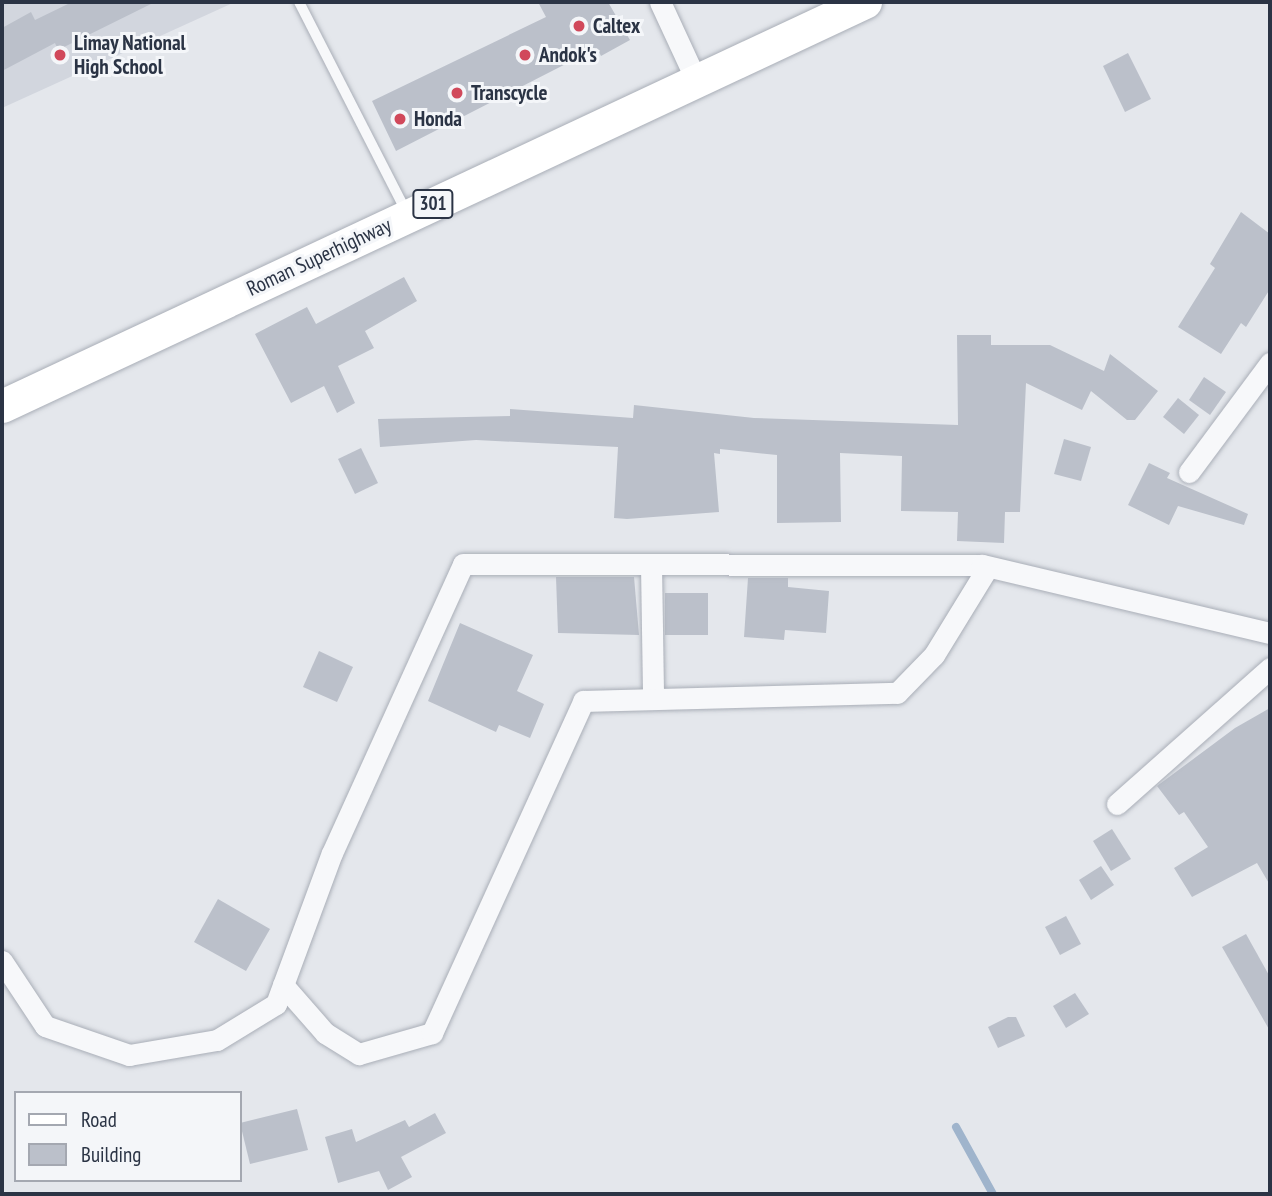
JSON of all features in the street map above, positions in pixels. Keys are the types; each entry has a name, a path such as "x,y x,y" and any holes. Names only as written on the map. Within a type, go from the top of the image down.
{"main road":[{"name":"Roman Superhighway","path":"2,406 865,2"}],"street":[{"path":"660,2 697,82"},
{"path":"1189,472 1270,363"},
{"path":"2,961 45,1026 129,1055 217,1040 276,1004 332,853 463,564 988,567 1270,633"},
{"path":"651,565 653,699"},
{"path":"283,985 325,1034 359,1054 432,1032 583,701 897,693 934,655 988,567"},
{"path":"1117,804 1270,668"}],"lane":[{"path":"299,2 408,215"}],"shaded area":[{"name":"Limay National High School","path":"2,2 235,2 2,108"}],"building":[{"path":"72,2 155,2 58,50 55,43 2,71 2,28 31,12 35,20"},
{"path":"538,2 608,2 630,40 601,56 597,48 396,151 372,101 546,17"},
{"path":"1128,53 1151,99 1125,112 1103,66"},
{"path":"1241,212 1270,234 1270,289 1246,327 1241,323 1221,354 1178,327 1215,268 1210,264"},
{"path":"404,277 417,301 365,331 374,348 338,366 355,403 337,413 324,386 291,403 255,334 307,307 316,324"},
{"path":"957,335 991,335 991,345 1050,345 1104,371 1110,354 1158,391 1135,420 1127,420 1091,391 1082,410 1026,383 1020,512 1005,512 1004,543 957,541 958,512 901,511 902,456 840,453 841,522 777,523 777,455 720,449 720,454 714,453 719,512 627,519 614,518 618,447 476,440 380,447 378,419 510,416 510,409 633,418 634,405 754,418 958,425"},
{"path":"1204,377 1226,392 1210,415 1189,400"},
{"path":"1178,398 1199,415 1184,434 1163,417"},
{"path":"1064,439 1091,447 1081,481 1054,474"},
{"path":"361,448 378,483 355,494 338,459"},
{"path":"1149,463 1170,473 1167,478 1248,514 1244,525 1178,506 1169,525 1128,505"},
{"path":"556,577 634,577 639,635 558,633"},
{"path":"748,578 788,578 788,587 829,591 826,633 785,630 784,640 744,637"},
{"path":"665,593 708,593 708,635 665,635"},
{"path":"460,623 533,655 517,691 544,704 530,738 499,725 496,732 428,701"},
{"path":"319,651 353,667 337,702 303,687"},
{"path":"1270,708 1270,885 1257,863 1192,897 1174,868 1208,847 1184,812 1179,815 1157,786 1235,728"},
{"path":"1112,829 1131,859 1111,871 1093,841"},
{"path":"1101,866 1114,885 1091,900 1079,880"},
{"path":"218,899 270,929 246,971 194,942"},
{"path":"1066,916 1081,944 1060,955 1045,927"},
{"path":"1246,934 1270,977 1270,1031 1222,947"},
{"path":"1075,993 1089,1014 1066,1028 1053,1006"},
{"path":"1008,1017 1016,1017 1025,1036 998,1048 988,1027"},
{"path":"297,1109 308,1150 250,1164 242,1123"},
{"path":"435,1113 446,1133 401,1157 412,1177 388,1190 379,1171 338,1183 325,1137 352,1129 356,1142 405,1120 409,1127"}],"waterway":[{"path":"956,1127 993,1194"}],"place":[{"name":"Caltex","path":"579,26"},
{"name":"Limay National High School","path":"60,55"},
{"name":"Andok's","path":"525,55"},
{"name":"Transcycle","path":"457,93"},
{"name":"Honda","path":"400,119"}]}
